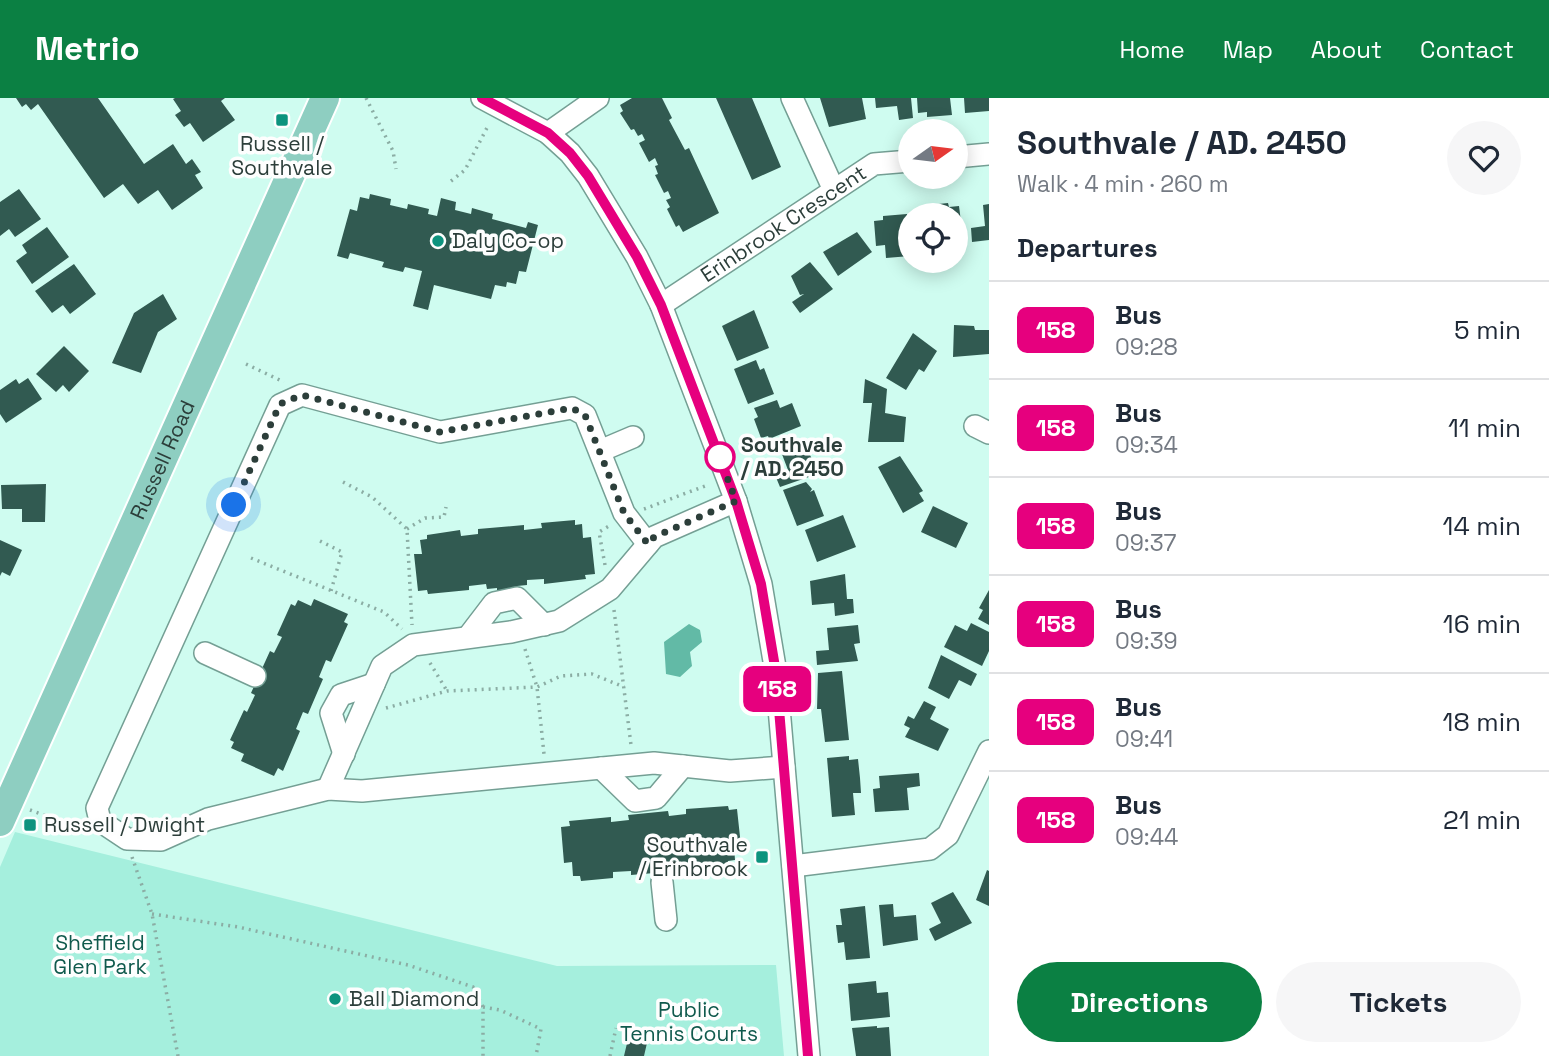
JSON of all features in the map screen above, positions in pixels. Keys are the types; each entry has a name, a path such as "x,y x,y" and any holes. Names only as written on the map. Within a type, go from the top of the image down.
{"main road":[{"name":"Russell Road","path":"5,812 321,99"}],"street":[{"path":"482,98 548,133 570,153 588,176 637,257 661,305 736,501 761,584 776,673 808,1056"},
{"path":"548,133 598,98"},
{"path":"792,98 833,188"},
{"path":"968,156 989,154"},
{"name":"Erinbrook Crescent","path":"661,305 833,188 874,164 898,162"},
{"path":"648,544 624,513 585,415 572,408 440,432 302,395 280,404 97,808 100,821 127,839 160,840 208,820 328,789 362,791 633,765 730,771 784,767"},
{"path":"600,451 633,438"},
{"path":"328,789 382,666 416,644 519,630 559,621 610,589 654,537 736,501"},
{"path":"468,637 494,603 517,598 544,625"},
{"path":"205,653 255,676"},
{"path":"344,754 331,713 341,695 374,684"},
{"path":"793,866 930,849 948,835 989,751"},
{"path":"601,768 635,801 656,798 683,766"},
{"path":"662,882 666,920"}],"path":[{"path":"366,98 393,151 396,169"},
{"path":"451,181 465,170 489,122"},
{"path":"246,364 288,383 302,395"},
{"path":"343,482 372,496 407,529 416,644"},
{"path":"407,529 425,519 444,517 446,507"},
{"path":"320,541 342,552 331,591"},
{"path":"251,558 384,612 395,620 416,644 447,691"},
{"path":"610,589 633,765"},
{"path":"519,630 537,687 547,773"},
{"path":"362,712 447,691 537,687 561,676 592,674 624,687"},
{"path":"5,812 96,833 108,827"},
{"path":"127,839 152,914 178,1056"},
{"path":"152,914 238,927 408,965 473,987 484,1007 483,1056"},
{"path":"484,1007 500,1010 541,1029 536,1056"},
{"path":"610,1056 616,1028"}],"green space":[{"name":"Sheffield Glen Park","path":"15,832 557,966 776,965 784,1056 0,1056 0,867"}],"shaded area":[{"path":"689,624 700,630 702,642 690,652 692,666 680,677 666,674 664,642"}],"building":[{"path":"16,98 98,98 144,164 173,144 186,164 192,159 201,172 195,175 203,188 172,210 158,190 138,204 123,184 104,198 38,104 31,110 26,104 22,107"},
{"path":"225,98 221,101 235,120 203,142 190,123 184,127 175,115 181,111 173,99"},
{"path":"632,98 662,98 672,118 669,120 685,150 689,148 719,213 683,232 679,225 676,227 667,209 670,207 666,200 671,198 668,191 664,193 655,175 658,174 655,166 658,165 655,158 649,162 639,143 645,140 642,134 638,136 634,129 631,130 620,113 623,111 620,105"},
{"path":"716,98 752,98 781,167 752,180"},
{"path":"820,98 862,98 866,119 829,127"},
{"path":"875,98 911,98 913,118 899,119 897,106 876,108"},
{"path":"917,98 950,98 952,115 927,117 927,112 918,113"},
{"path":"964,98 989,98 989,111 965,113"},
{"path":"19,189 41,219 15,237 9,229 0,236 0,202"},
{"name":"Daly Co-op","path":"370,194 391,199 390,205 407,209 408,204 429,209 428,214 437,216 441,198 456,202 455,210 471,214 472,208 493,214 492,219 526,228 528,222 538,225 526,272 519,271 516,284 507,282 506,287 495,285 491,299 434,285 428,310 413,306 422,271 405,267 403,272 382,267 384,262 350,253 348,259 337,256 350,209 357,211 360,197 369,199"},
{"path":"989,204 989,240 972,242 971,228 985,226 983,205"},
{"path":"898,215 898,257 886,258 885,245 876,246 874,221 883,220 883,216"},
{"path":"47,227 69,257 32,284 16,261 27,253 22,245"},
{"path":"857,232 872,252 838,276 823,252"},
{"path":"810,262 833,289 800,313 792,302 804,294 800,295 791,276"},
{"path":"74,264 96,294 70,314 63,305 52,313 35,291"},
{"path":"163,294 177,319 158,332 141,373 112,363 134,313"},
{"path":"754,310 769,348 737,361 722,326"},
{"path":"954,325 989,330 989,354 953,357"},
{"path":"913,333 937,351 924,372 919,369 906,390 886,378"},
{"path":"64,346 89,371 69,392 63,385 56,392 36,374"},
{"path":"756,360 760,370 764,368 774,394 748,404 734,369"},
{"path":"28,378 42,399 6,423 0,414 0,390 16,379 19,384"},
{"path":"865,379 887,389 885,413 906,417 904,442 868,442 872,403 863,403"},
{"path":"777,400 780,408 792,403 801,426 769,439 768,436 761,438 754,419 758,417 754,408"},
{"path":"803,440 817,470 824,467 826,471 780,487 775,475 788,470 780,449"},
{"path":"900,456 923,491 919,493 924,501 903,513 878,467"},
{"path":"806,482 812,489 810,492 814,490 824,516 797,526 783,490"},
{"path":"46,484 45,522 22,522 22,509 2,509 1,485"},
{"path":"933,506 968,523 956,548 921,532"},
{"path":"843,515 856,547 817,562 805,530"},
{"path":"575,520 575,525 582,524 583,538 591,537 595,574 585,575 586,579 544,584 544,579 527,580 527,585 517,586 517,591 497,593 497,588 487,589 486,584 469,586 469,590 428,594 427,590 418,591 414,554 422,554 420,540 427,539 427,535 460,530 461,536 478,534 478,529 524,525 524,530 542,528 541,523"},
{"path":"0,540 22,550 10,576 2,572 0,576"},
{"path":"845,574 847,599 853,599 854,613 835,616 834,603 812,605 810,581"},
{"path":"989,590 989,625 978,619 983,610 979,608"},
{"path":"314,599 348,614 344,622 348,624 331,662 326,660 319,677 323,679 308,714 303,712 296,729 300,731 283,771 278,768 274,776 241,761 244,754 231,748 234,742 230,740 244,710 247,712 255,695 251,693 270,651 274,653 282,637 277,635 291,604 295,606 298,600 311,606"},
{"path":"971,623 989,632 989,651 982,666 944,647 955,625 967,631"},
{"path":"858,625 860,643 854,644 858,661 817,665 816,651 829,650 827,628"},
{"path":"941,655 977,674 971,686 959,680 949,699 928,688"},
{"path":"842,671 849,740 825,742 821,709 817,709 818,673"},
{"path":"924,701 936,707 930,719 949,729 938,751 905,737 910,728 904,725 908,716 914,719"},
{"path":"849,756 849,760 858,759 860,778 861,793 853,793 855,815 832,817 827,758"},
{"path":"919,773 920,786 907,788 909,810 875,812 873,789 880,788 879,776"},
{"path":"728,806 729,810 737,809 741,846 734,846 735,860 728,861 728,866 696,869 696,864 677,866 678,871 631,875 631,871 613,872 613,878 581,881 580,876 573,876 572,862 564,863 561,827 570,826 569,821 611,817 611,822 629,820 628,815 668,811 669,816 686,814 686,809"},
{"path":"987,870 989,871 989,906 976,900"},
{"path":"953,892 972,923 935,941 929,929 941,923 931,903"},
{"path":"893,904 894,917 916,915 918,940 883,946 879,905"},
{"path":"865,906 870,958 846,960 844,942 838,943 836,925 842,925 840,909"},
{"path":"876,981 877,993 888,992 890,1017 851,1021 848,984"},
{"path":"889,1027 891,1056 856,1056 852,1028"},
{"path":"628,1039 647,1043 644,1056 624,1056"}],"bus line":[{"name":"158","path":"482,98 548,133 570,153 588,176 637,257 661,305 736,501 761,584 776,673 808,1056"}],"place":[{"name":"Russell / Southvale","path":"282,120"},
{"name":"Daly Co-op","path":"438,241"},
{"name":"Southvale / AD. 2450","path":"720,457"},
{"name":"Russell / Dwight","path":"30,825"},
{"name":"Southvale / Erinbrook","path":"762,857"},
{"name":"Ball Diamond","path":"335,999"}],"route":[{"path":"234,505 280,404 302,395 440,432 572,408 585,415 624,513 648,544 654,537 736,501 715,445 720,457"}],"park label":[{"name":"Public Tennis Courts","path":"689,1022"}]}
